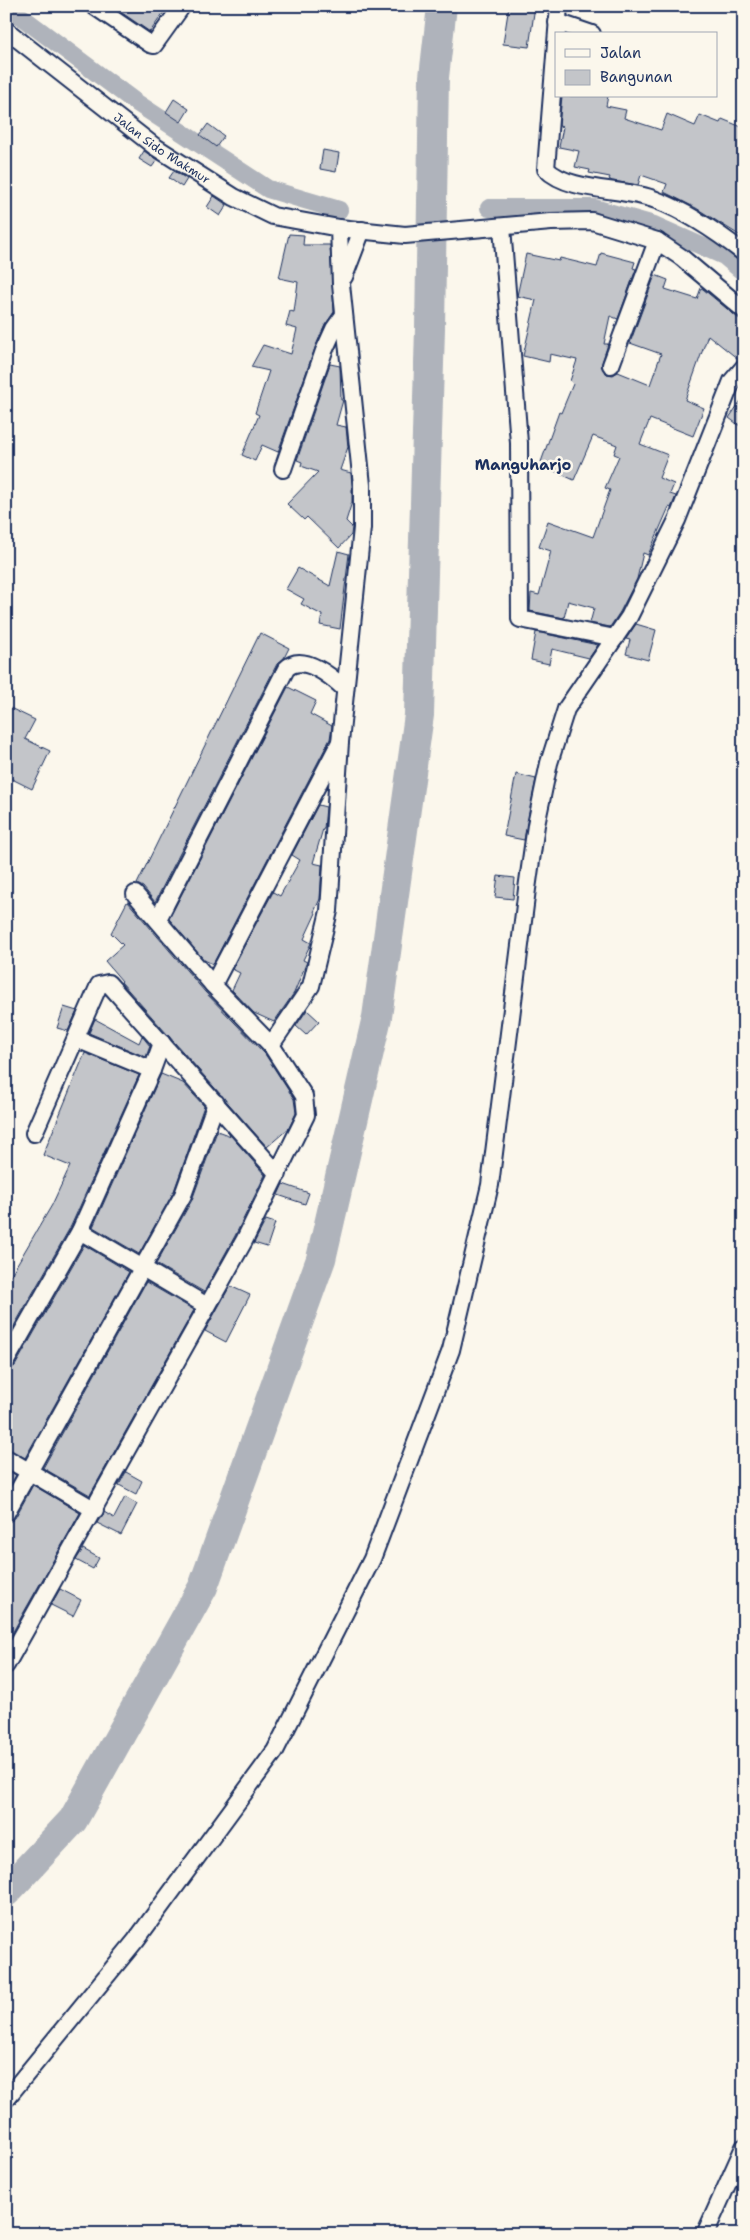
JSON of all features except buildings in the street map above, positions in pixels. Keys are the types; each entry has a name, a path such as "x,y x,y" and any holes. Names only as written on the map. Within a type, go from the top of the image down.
{"street":[{"path":"94,6 154,45 182,6"},
{"path":"557,32 558,14 589,32"},
{"name":"Jalan Sido Makmur","path":"6,30 154,146 234,197 273,216 339,228 405,235 592,221 657,241 681,256 744,310"},
{"path":"555,53 546,169 552,175 568,183 654,199 697,220 744,253"},
{"path":"502,227 519,444 520,619 615,638"},
{"path":"271,1045 311,986 329,911 340,742 362,528 361,476 341,284 339,228"},
{"path":"341,284 362,230"},
{"path":"611,365 657,241"},
{"path":"283,469 324,351 334,329 344,315"},
{"path":"6,2099 136,1940 275,1751 372,1559 451,1350 490,1185 527,889 536,825 549,763 566,709 629,617 677,520 732,381 744,366"},
{"path":"158,919 286,669 291,663 299,661 328,674 345,689"},
{"path":"213,985 340,742"},
{"path":"6,1665 95,1510 207,1306 278,1174 306,1115 304,1096 271,1045 213,985 158,919 134,894"},
{"path":"34,1133 77,1039 99,985 108,982 278,1174"},
{"path":"77,1039 152,1070"},
{"path":"6,1361 80,1231 152,1070 162,1043"},
{"path":"6,1513 183,1195 216,1103"},
{"path":"80,1231 207,1306"},
{"path":"6,1458 95,1510"},
{"path":"705,2234 744,2148"}],"waterway":[{"path":"7,6 134,101 268,189 339,210"},
{"path":"6,1892 73,1820 203,1587 321,1259 377,1017 419,715 430,328 434,77 442,6"},
{"path":"489,208 594,208 654,225 724,256 744,273"}],"district":[{"name":"Manguharjo","path":"523,465"}]}
